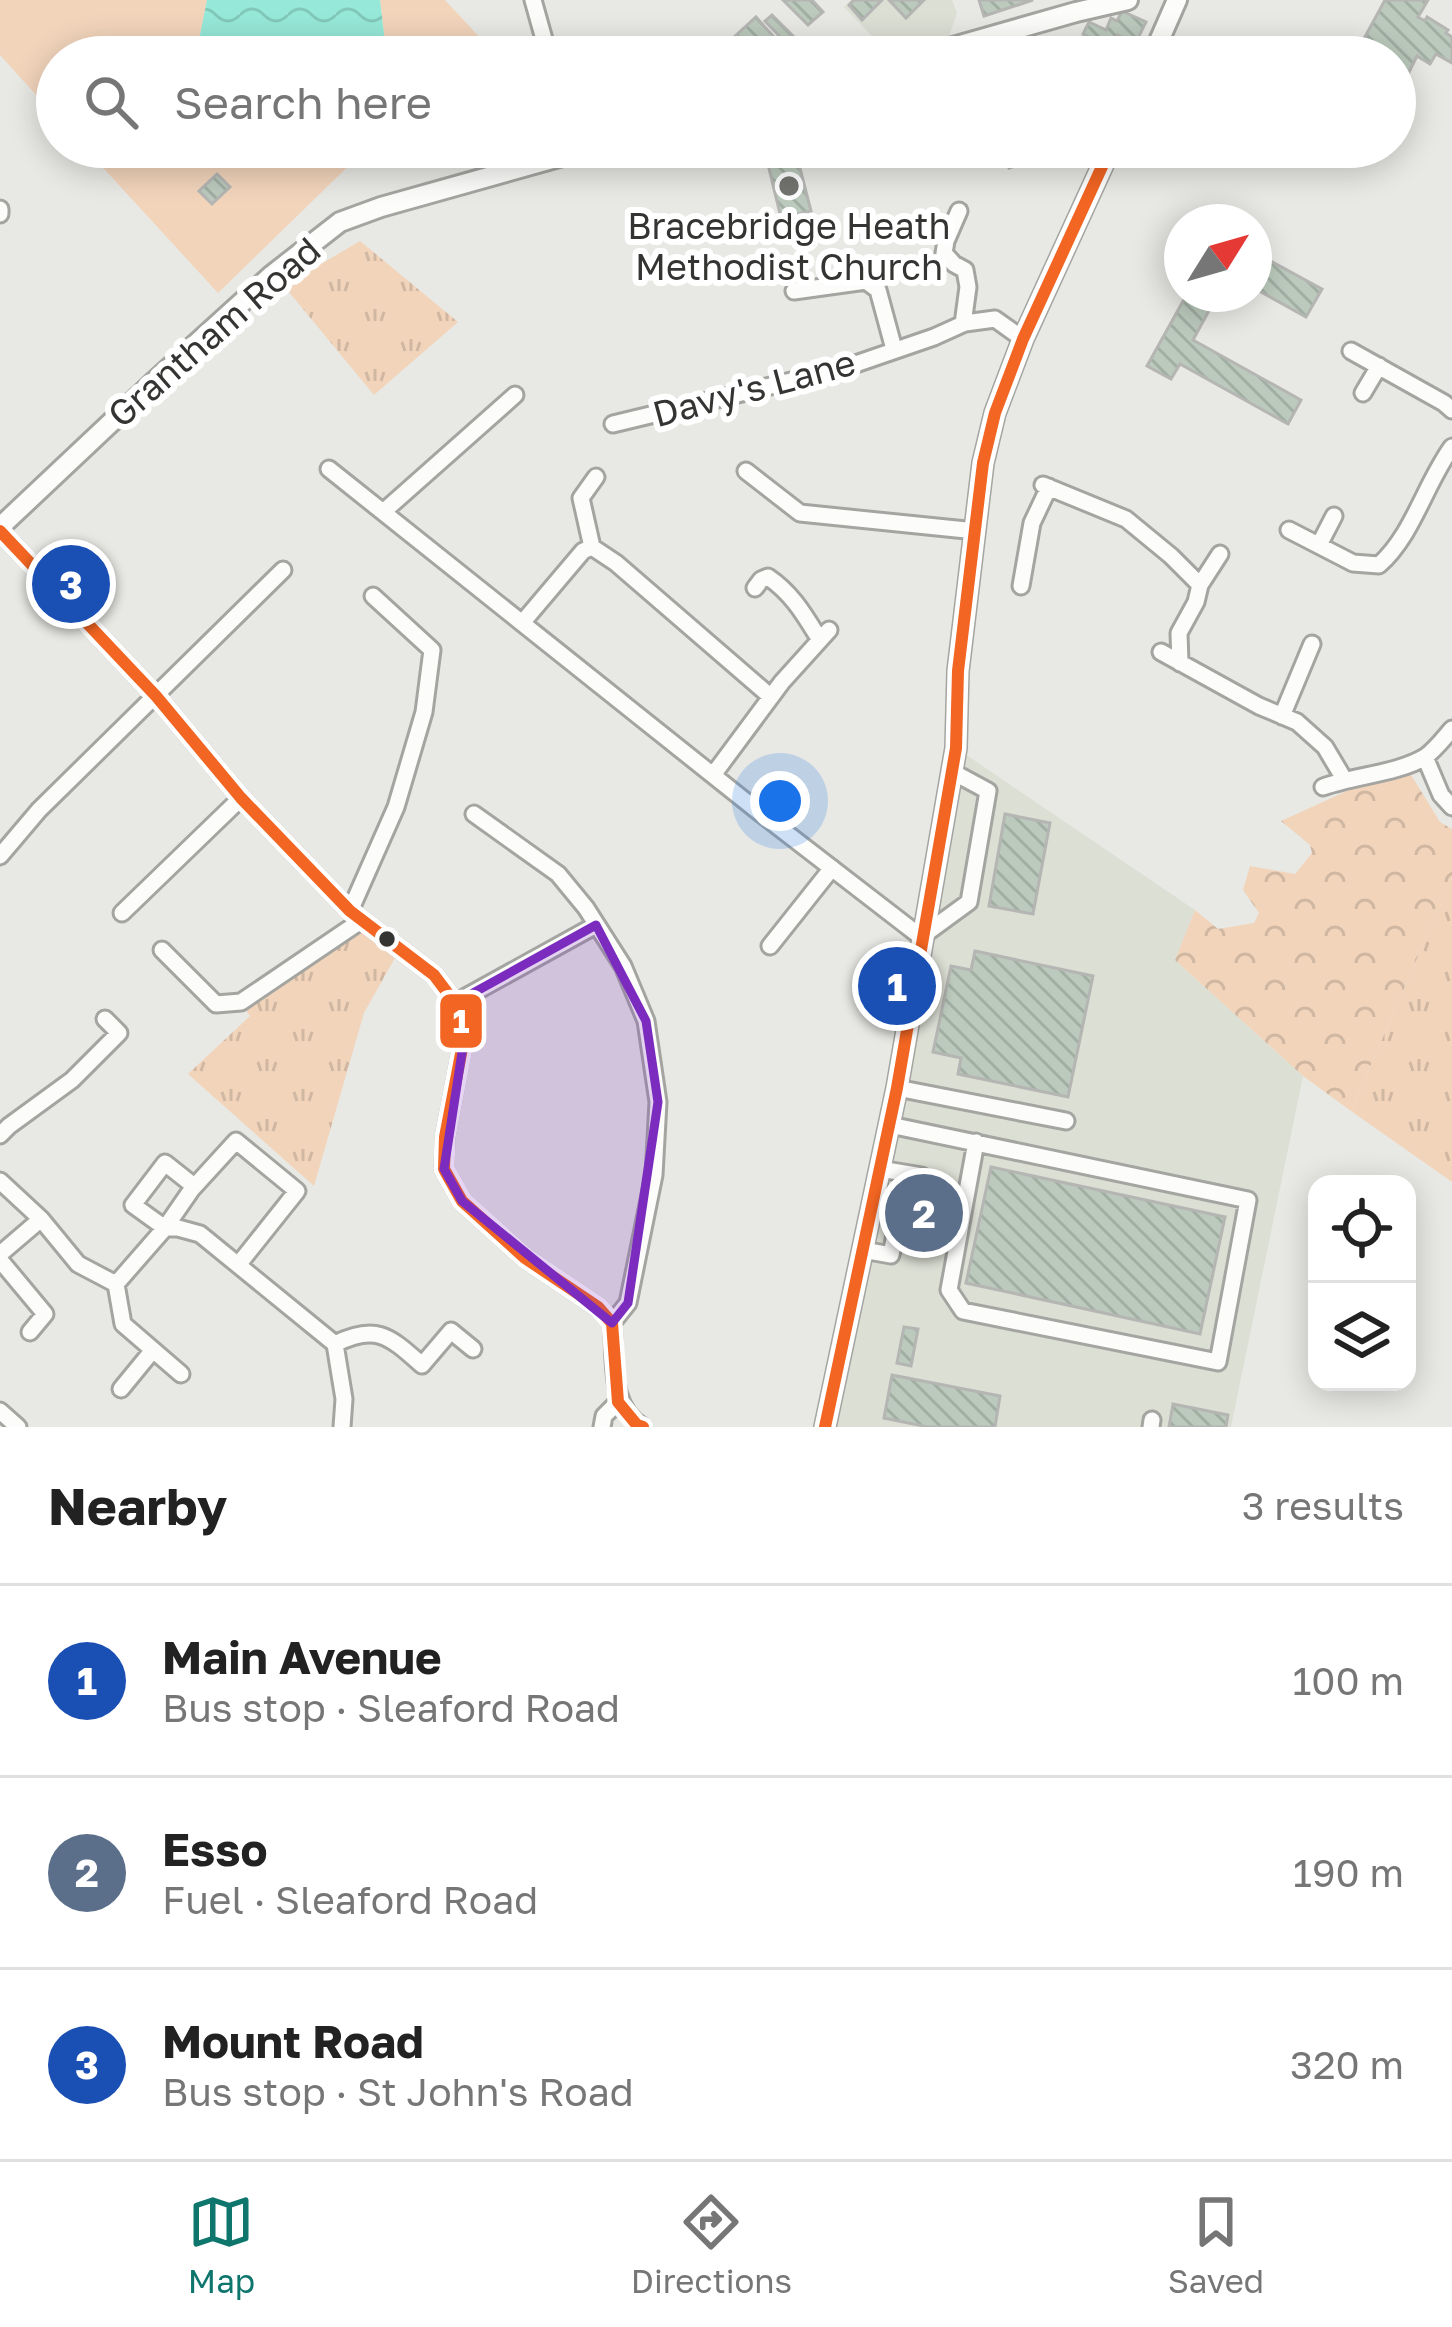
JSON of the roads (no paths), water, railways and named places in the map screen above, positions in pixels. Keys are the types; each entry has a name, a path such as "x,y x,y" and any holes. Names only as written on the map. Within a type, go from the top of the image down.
{"main road":[{"path":"995,36 1128,0"},
{"path":"1161,36 1177,0"},
{"name":"Grantham Road","path":"0,530 219,323 340,222 512,168"},
{"path":"825,1427 890,1125 956,748 958,671 983,463 995,413 1023,340 1101,168"}],"street":[{"path":"533,0 542,36"},
{"path":"959,211 944,253 965,270 968,287 963,324 994,320 1023,340"},
{"name":"Davy's Lane","path":"794,291 866,281 878,290 894,349"},
{"name":"Davy's Lane","path":"613,424 841,369 963,324"},
{"path":"1351,351 1452,410"},
{"path":"1364,393 1379,366"},
{"path":"382,512 515,395"},
{"path":"1289,530 1353,563 1379,565 1393,553 1452,447"},
{"path":"328,469 921,937 969,902 988,791 951,771"},
{"path":"746,472 800,513 976,531"},
{"path":"596,477 581,498 592,547 771,698"},
{"path":"1021,586 1032,523 1046,486 1126,519 1200,585"},
{"path":"1319,545 1334,516"},
{"path":"0,530 156,696 242,798 356,916 434,976 455,1003 464,1033 444,1169 462,1201 525,1258 598,1307 612,1323 618,1402 643,1427"},
{"path":"522,623 583,551 592,547"},
{"path":"1180,663 1179,633 1220,554"},
{"path":"0,856 38,810 284,570"},
{"path":"712,775 825,635 777,583 768,577 755,587"},
{"path":"162,950 216,1004 241,1002 356,916 397,807 424,712 433,650 373,596"},
{"path":"1282,716 1312,644"},
{"path":"1161,652 1297,722 1324,747 1344,779"},
{"path":"1324,787 1425,757 1452,729"},
{"path":"1425,757 1441,795 1452,807"},
{"path":"122,913 242,798"},
{"path":"474,814 558,874 623,966 646,1021 658,1102 654,1175 628,1303 612,1323"},
{"path":"770,946 832,868"},
{"path":"455,1003 596,925"},
{"path":"0,1136 72,1080 119,1033 105,1019"},
{"path":"897,1088 1066,1120"},
{"path":"890,1125 976,1142 1248,1200 1218,1362 963,1311 949,1290 976,1142"},
{"path":"116,1284 236,1141 297,1191 238,1265"},
{"path":"193,1188 165,1163 133,1205 165,1228 200,1234 335,1344 344,1399 342,1427"},
{"path":"880,1168 922,1176 919,1192"},
{"path":"0,1181 78,1264 116,1284"},
{"path":"863,1250 891,1255 898,1219 909,1221"},
{"path":"30,1332 46,1313 0,1257 41,1220"},
{"path":"116,1284 123,1324 181,1374"},
{"path":"335,1344 357,1333 388,1335 416,1371 451,1331 473,1349"},
{"path":"122,1389 152,1350"},
{"path":"602,1427 604,1415 618,1402"}],"water":[{"path":"207,0 380,0 384,34 384,36 200,35"}],"tunnel":[{"path":"909,1221 913,1222 919,1192"}],"place":[{"name":"Bracebridge Heath Methodist Church","path":"789,186"},
{"name":"Mount Road","path":"71,584"},
{"name":"Main Avenue","path":"897,986"},
{"name":"Esso","path":"924,1213"}]}
